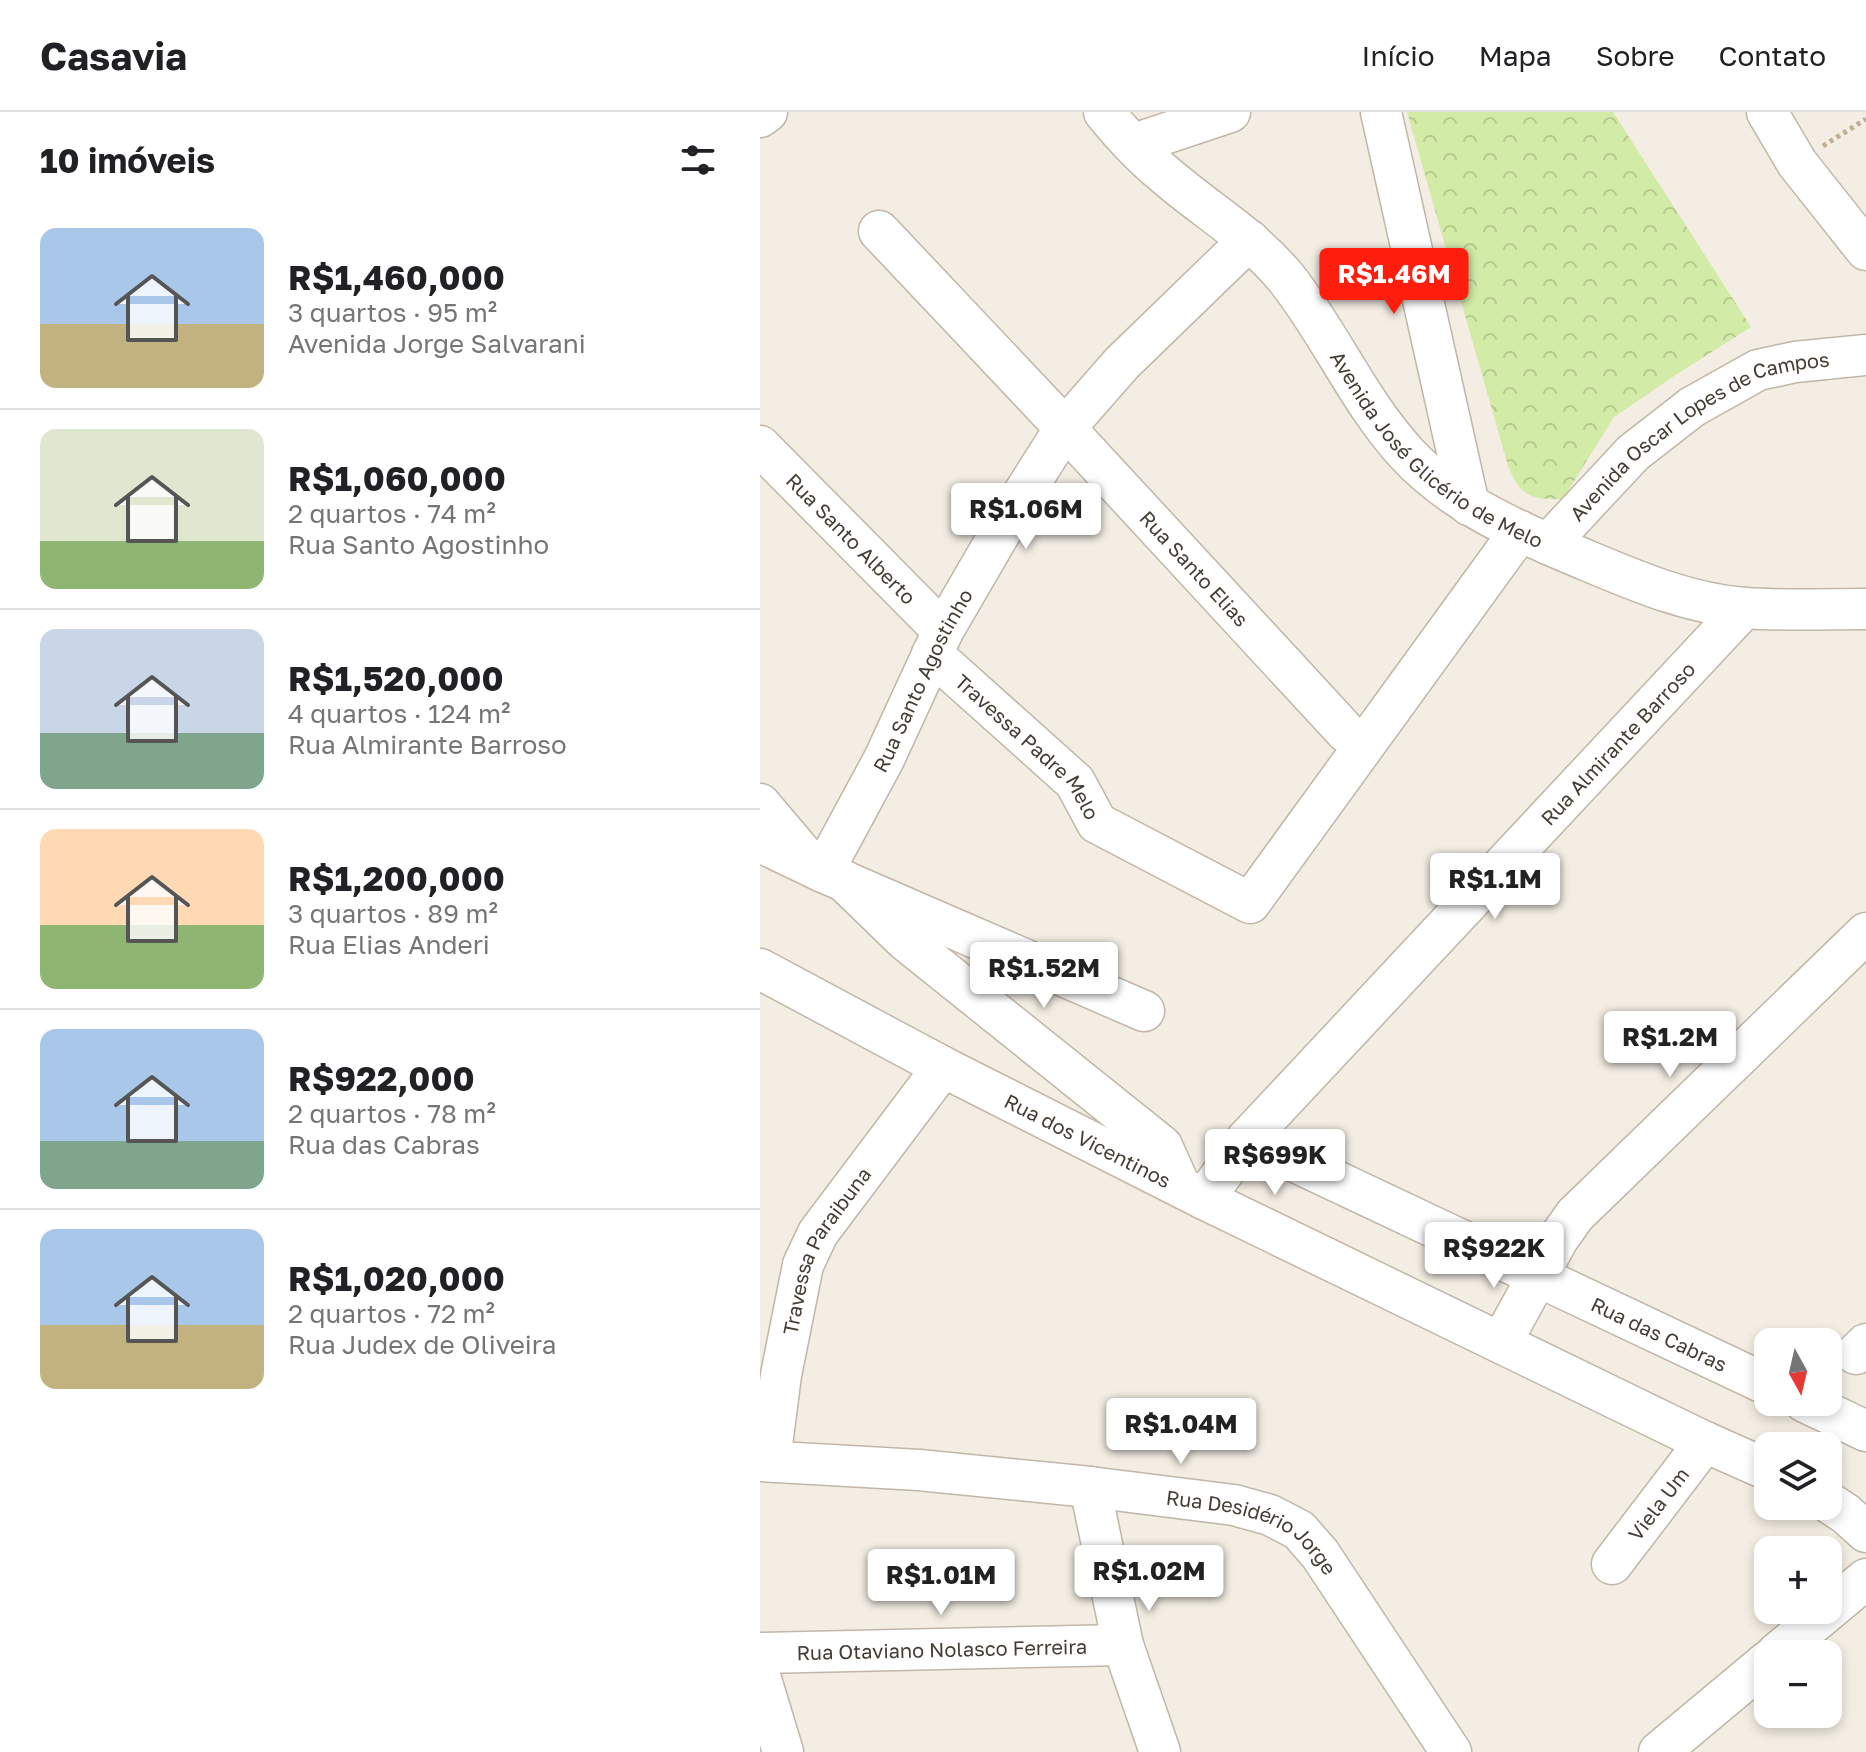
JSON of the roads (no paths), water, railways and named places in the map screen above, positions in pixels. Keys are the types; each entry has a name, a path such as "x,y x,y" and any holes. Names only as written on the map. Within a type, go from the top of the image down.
{"street":[{"path":"760,117 767,112"},
{"name":"Avenida José Glicério de Melo","path":"1104,112 1161,172 1249,240 1286,278 1389,433 1439,484 1469,505 1534,538 1651,586 1697,600 1744,608 1866,609"},
{"path":"1134,144 1230,112"},
{"path":"1381,112 1469,505"},
{"path":"1767,112 1797,163 1866,250"},
{"name":"Rua Santo Elias","path":"879,231 1346,732"},
{"name":"Rua Santo Agostinho","path":"826,873 884,759 938,642 1018,502 1065,428 1122,363 1249,240"},
{"name":"Avenida Oscar Lopes de Campos","path":"1534,538 1692,407 1758,370 1795,362 1866,355"},
{"name":"Rua Santo Alberto","path":"760,446 938,642"},
{"name":"Travessa Padre Melo","path":"938,642 1075,782 1097,823 1250,903 1534,538"},
{"name":"Rua Almirante Barroso","path":"1192,1192 1247,1139 1744,608"},
{"path":"760,804 826,873 1162,1146 1192,1192"},
{"path":"760,842 1144,1011"},
{"path":"1501,1343 1558,1239 1575,1215 1866,933"},
{"name":"Rua dos Vicentinos","path":"760,969 943,1067 1192,1192 1754,1464"},
{"name":"Travessa Paraibuna","path":"765,1460 803,1265 818,1233 943,1067"},
{"name":"Rua das Cabras","path":"1247,1139 1754,1378"},
{"path":"1834,1416 1866,1431"},
{"name":"Viela Um","path":"1612,1564 1705,1442"},
{"name":"Rua Desidério Jorge","path":"765,1460 919,1470 1090,1487 1234,1505 1270,1515 1299,1530 1320,1554 1451,1752"},
{"path":"1090,1487 1123,1645 1160,1752"},
{"path":"1842,1511 1866,1532"},
{"path":"1793,1640 1866,1579"},
{"name":"Rua Otaviano Nolasco Ferreira","path":"760,1653 1123,1645"},
{"path":"1659,1752 1754,1673"},
{"path":"760,1676 783,1752"}]}
